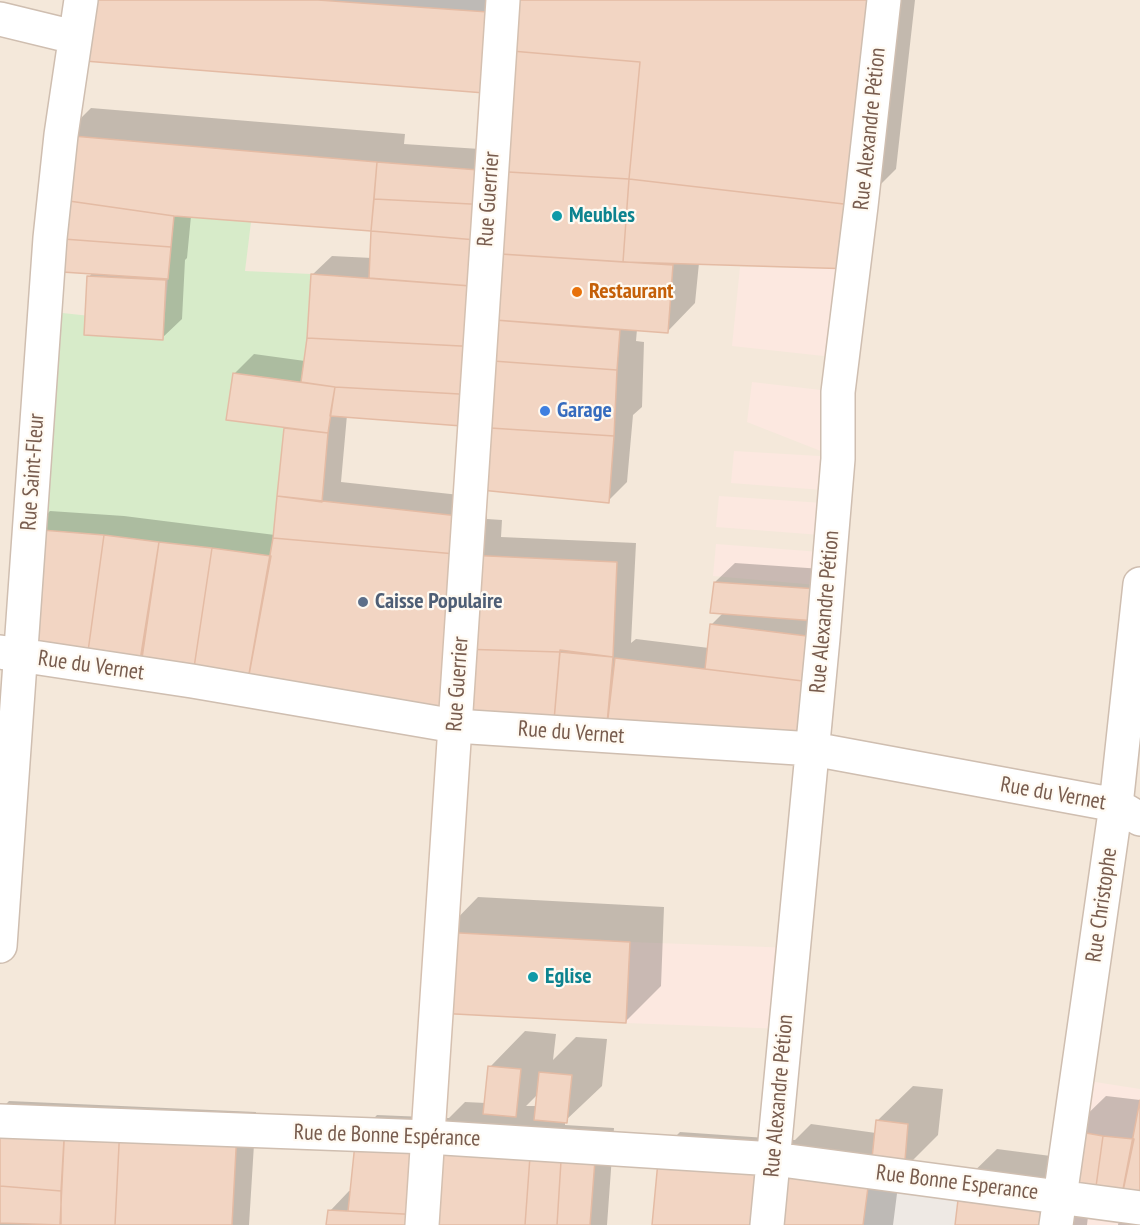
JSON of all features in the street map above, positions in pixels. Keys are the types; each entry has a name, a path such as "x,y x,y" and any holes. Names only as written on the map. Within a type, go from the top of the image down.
{"street":[{"name":"Rue Saint-Fleur","path":"0,946 10,654 50,238 74,37 81,0"},
{"name":"Rue Guerrier","path":"422,1225 503,0"},
{"name":"Rue Alexandre Pétion","path":"768,1225 838,459 838,392 884,0"},
{"path":"0,19 74,37"},
{"name":"Rue Christophe","path":"1058,1211 1128,812 1140,584"},
{"name":"Rue du Vernet","path":"10,654 192,681 455,726 813,749 1128,812"},
{"name":"Rue de Bonne Espérance","path":"0,1121 428,1137 774,1159"},
{"name":"Rue Bonne Esperance","path":"774,1159 1058,1211 1140,1208"}],"shaded area":[{"path":"0,0 1140,0 1140,1225 0,1225"},
{"path":"318,0 503,0 502,13"},
{"path":"740,267 854,269 842,358 732,346"},
{"path":"752,382 838,392 836,491 731,483 734,451 836,457 747,422"},
{"path":"719,496 823,503 821,535 716,527"},
{"path":"716,544 820,552 817,585 713,576"},
{"path":"630,942 794,948 785,1029 626,1023"},
{"path":"1076,1079 1140,1089 1140,1225 1056,1225"},
{"path":"870,1172 960,1183 955,1225 863,1225"}],"green space":[{"path":"174,216 251,222 245,271 311,274 307,338 301,382 233,373 227,419 284,428 271,556 104,535 29,529 44,311 164,324"}],"building":[{"path":"81,0 318,0 502,13 497,94 72,60"},
{"path":"503,0 884,0 861,206 629,179 640,62 500,50"},
{"path":"500,50 640,62 629,179 491,171"},
{"path":"61,135 377,162 371,231 174,216 55,199"},
{"path":"377,162 491,171 490,205 374,199"},
{"name":"Meubles","path":"491,171 629,179 623,262 485,253"},
{"path":"629,179 861,206 854,269 623,262"},
{"path":"55,199 174,216 171,247 50,238"},
{"path":"374,199 490,205 488,241 371,231"},
{"path":"371,231 488,241 484,287 369,278"},
{"path":"50,238 171,247 168,279 47,271"},
{"name":"Restaurant","path":"485,253 673,265 668,333 482,319"},
{"path":"311,274 484,287 480,347 307,338"},
{"path":"87,276 166,280 163,340 84,335"},
{"path":"482,319 620,330 617,370 479,360"},
{"path":"307,338 480,347 477,395 335,387 301,382"},
{"name":"Garage","path":"479,360 617,370 614,436 475,427"},
{"path":"233,373 335,387 328,433 226,420"},
{"path":"335,387 477,395 475,427 330,416"},
{"path":"475,427 614,436 609,503 471,489"},
{"path":"284,428 328,433 322,502 277,496"},
{"path":"277,496 468,517 467,555 273,538"},
{"path":"29,529 104,535 86,666 21,656"},
{"path":"104,535 159,542 138,673 86,666"},
{"name":"Caisse Populaire","path":"273,538 467,555 455,726 246,691"},
{"path":"159,542 212,548 192,681 140,672"},
{"path":"212,548 271,556 246,691 192,681"},
{"path":"467,555 617,562 613,657 560,652 460,649"},
{"path":"714,582 818,589 816,621 710,613"},
{"path":"710,624 823,638 819,683 705,669"},
{"path":"460,649 560,652 553,732 455,726"},
{"path":"560,650 613,657 606,735 553,732"},
{"path":"615,658 819,683 813,749 606,735"},
{"name":"Eglise","path":"441,932 630,942 626,1023 436,1013"},
{"path":"488,1066 521,1069 516,1117 483,1114"},
{"path":"539,1072 572,1075 567,1123 534,1120"},
{"path":"1140,1100 1140,1208 1120,1205"},
{"path":"876,1120 908,1124 904,1172 871,1168"},
{"path":"0,1121 65,1122 61,1191 0,1186"},
{"path":"65,1122 120,1125 115,1225 60,1225"},
{"path":"120,1125 237,1131 232,1225 115,1225"},
{"path":"1069,1130 1103,1136 1094,1201 1059,1196"},
{"path":"356,1134 428,1137 422,1215 348,1211"},
{"path":"1103,1136 1134,1139 1120,1205 1094,1201"},
{"path":"428,1137 531,1143 525,1225 422,1225"},
{"path":"531,1143 562,1145 557,1225 525,1225"},
{"path":"562,1145 596,1147 590,1225 557,1225"},
{"path":"659,1151 774,1159 767,1225 652,1225"},
{"path":"774,1159 870,1172 863,1225 767,1225"},
{"path":"960,1183 1059,1196 1056,1225 955,1225"},
{"path":"0,1186 61,1191 61,1225 0,1223"},
{"path":"328,1210 422,1215 422,1225 326,1225"}],"place":[{"name":"Meubles","path":"557,216"},
{"name":"Restaurant","path":"577,292"},
{"name":"Garage","path":"545,411"},
{"name":"Caisse Populaire","path":"363,602"},
{"name":"Eglise","path":"533,977"}]}
